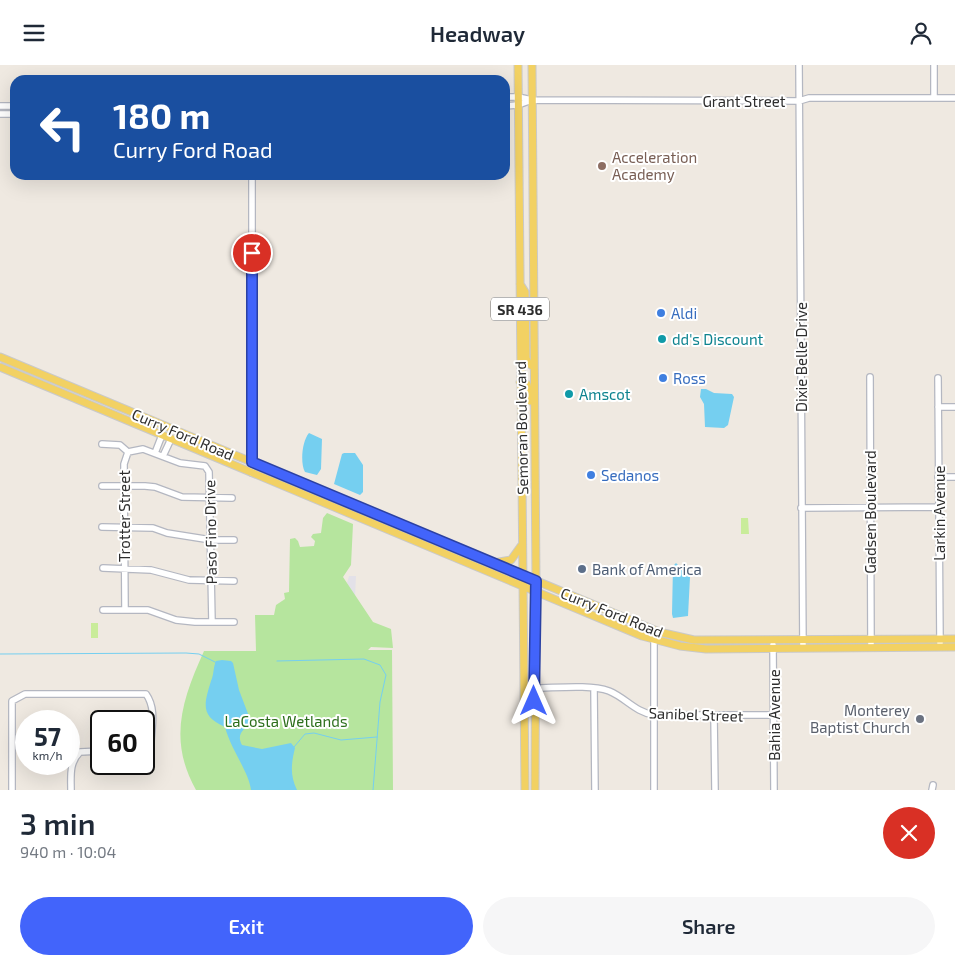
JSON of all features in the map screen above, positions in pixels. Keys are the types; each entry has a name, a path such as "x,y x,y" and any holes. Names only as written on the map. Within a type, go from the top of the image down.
{"main road":[{"name":"Semoran Boulevard","path":"518,65 526,790"},
{"name":"Semoran Boulevard","path":"532,65 536,581 535,790"},
{"path":"519,212 528,222 533,236"},
{"path":"520,283 525,292 526,357 528,363 534,367"},
{"name":"Curry Ford Road","path":"0,357 651,630 694,640 773,644 871,644 955,647"},
{"name":"Curry Ford Road","path":"0,367 523,587 654,639 680,646 706,649 773,644"},
{"path":"520,382 527,384 534,411"},
{"path":"75,398 78,395 82,395 114,405"},
{"path":"98,408 125,415 154,428 164,425"},
{"path":"162,435 175,434 214,447"},
{"path":"320,501 336,504 364,515 373,513"},
{"path":"372,523 381,521 421,537 430,537"},
{"path":"492,563 510,560 522,543"},
{"path":"654,639 657,637 685,642 694,640"},
{"name":"Curry Ford Road","path":"871,644 955,639"}],"street":[{"name":"Dixie Belle Drive","path":"799,65 803,644"},
{"path":"934,65 934,98"},
{"name":"Grant Street","path":"510,97 532,100 799,101 809,99 955,98"},
{"name":"Grant Street","path":"510,106 532,100"},
{"path":"252,180 252,473"},
{"name":"Gadsen Boulevard","path":"870,377 871,644"},
{"name":"Larkin Avenue","path":"938,378 939,639 941,647"},
{"path":"938,407 955,407"},
{"path":"155,453 162,435"},
{"path":"163,456 171,439"},
{"path":"102,444 120,445 128,452"},
{"name":"Trotter Street","path":"125,609 124,464 128,452 143,449 155,453"},
{"name":"Paso Fino Drive","path":"155,453 180,463 205,466 210,477 212,622"},
{"path":"938,477 955,477"},
{"path":"102,486 155,487 182,497 232,498"},
{"path":"801,508 939,507"},
{"path":"102,527 153,528 167,533 211,540 234,540"},
{"path":"103,568 151,570 189,580 234,581"},
{"path":"103,610 148,610 183,621 234,622"},
{"path":"654,639 654,790"},
{"name":"Bahia Avenue","path":"773,644 774,790"},
{"name":"Sanibel Street","path":"534,688 594,688 608,691 644,713 654,715 774,715"},
{"path":"594,688 595,790"},
{"path":"12,790 12,701 25,694 146,694 151,701 152,710"},
{"path":"714,716 714,790"},
{"path":"71,790 71,771 74,759 80,752 90,752"}],"shaded area":[{"path":"349,576 356,576 355,597 347,583"}],"green space":[{"name":"LaCosta Wetlands","path":"327,513 353,524 351,565 343,577 373,622 391,629 393,648 371,647 368,650 392,650 393,790 196,790 187,772 180,737 184,703 204,651 256,651 255,615 274,615 276,605 285,599 284,593 289,592 290,539 295,538 300,547 314,546 315,541 311,537 313,534 321,533 323,518"},
{"path":"741,518 748,518 749,534 741,534"},
{"path":"91,623 98,623 98,638 91,638"}],"water":[{"path":"701,389 714,393 732,394 734,397 728,425 724,428 705,427 704,404 700,397"},
{"path":"309,433 322,439 321,469 317,475 305,472 303,468 303,446"},
{"path":"355,453 363,465 363,492 360,495 334,484 342,454"},
{"path":"676,563 690,577 688,616 673,618 673,566"},
{"path":"222,660 233,663 239,690 250,719 240,737 242,745 262,749 291,743 295,748 292,770 297,790 251,790 250,783 225,727 211,718 206,709 207,696 215,664 216,661"}],"waterway":[{"path":"0,654 186,653 199,654 217,663"},
{"path":"277,661 364,659 380,665 386,675 380,702 373,790"},
{"path":"294,747 305,734 314,733 341,740 377,737"}],"place":[{"name":"Acceleration Academy","path":"602,166"},
{"name":"Aldi","path":"661,313"},
{"name":"dd's Discount","path":"662,339"},
{"name":"Ross","path":"663,378"},
{"name":"Amscot","path":"569,394"},
{"name":"Sedanos","path":"591,475"},
{"name":"Bank of America","path":"582,569"},
{"name":"Monterey Baptist Church","path":"920,719"}],"route":[{"path":"252,253 252,462 536,581 534,701"}]}
